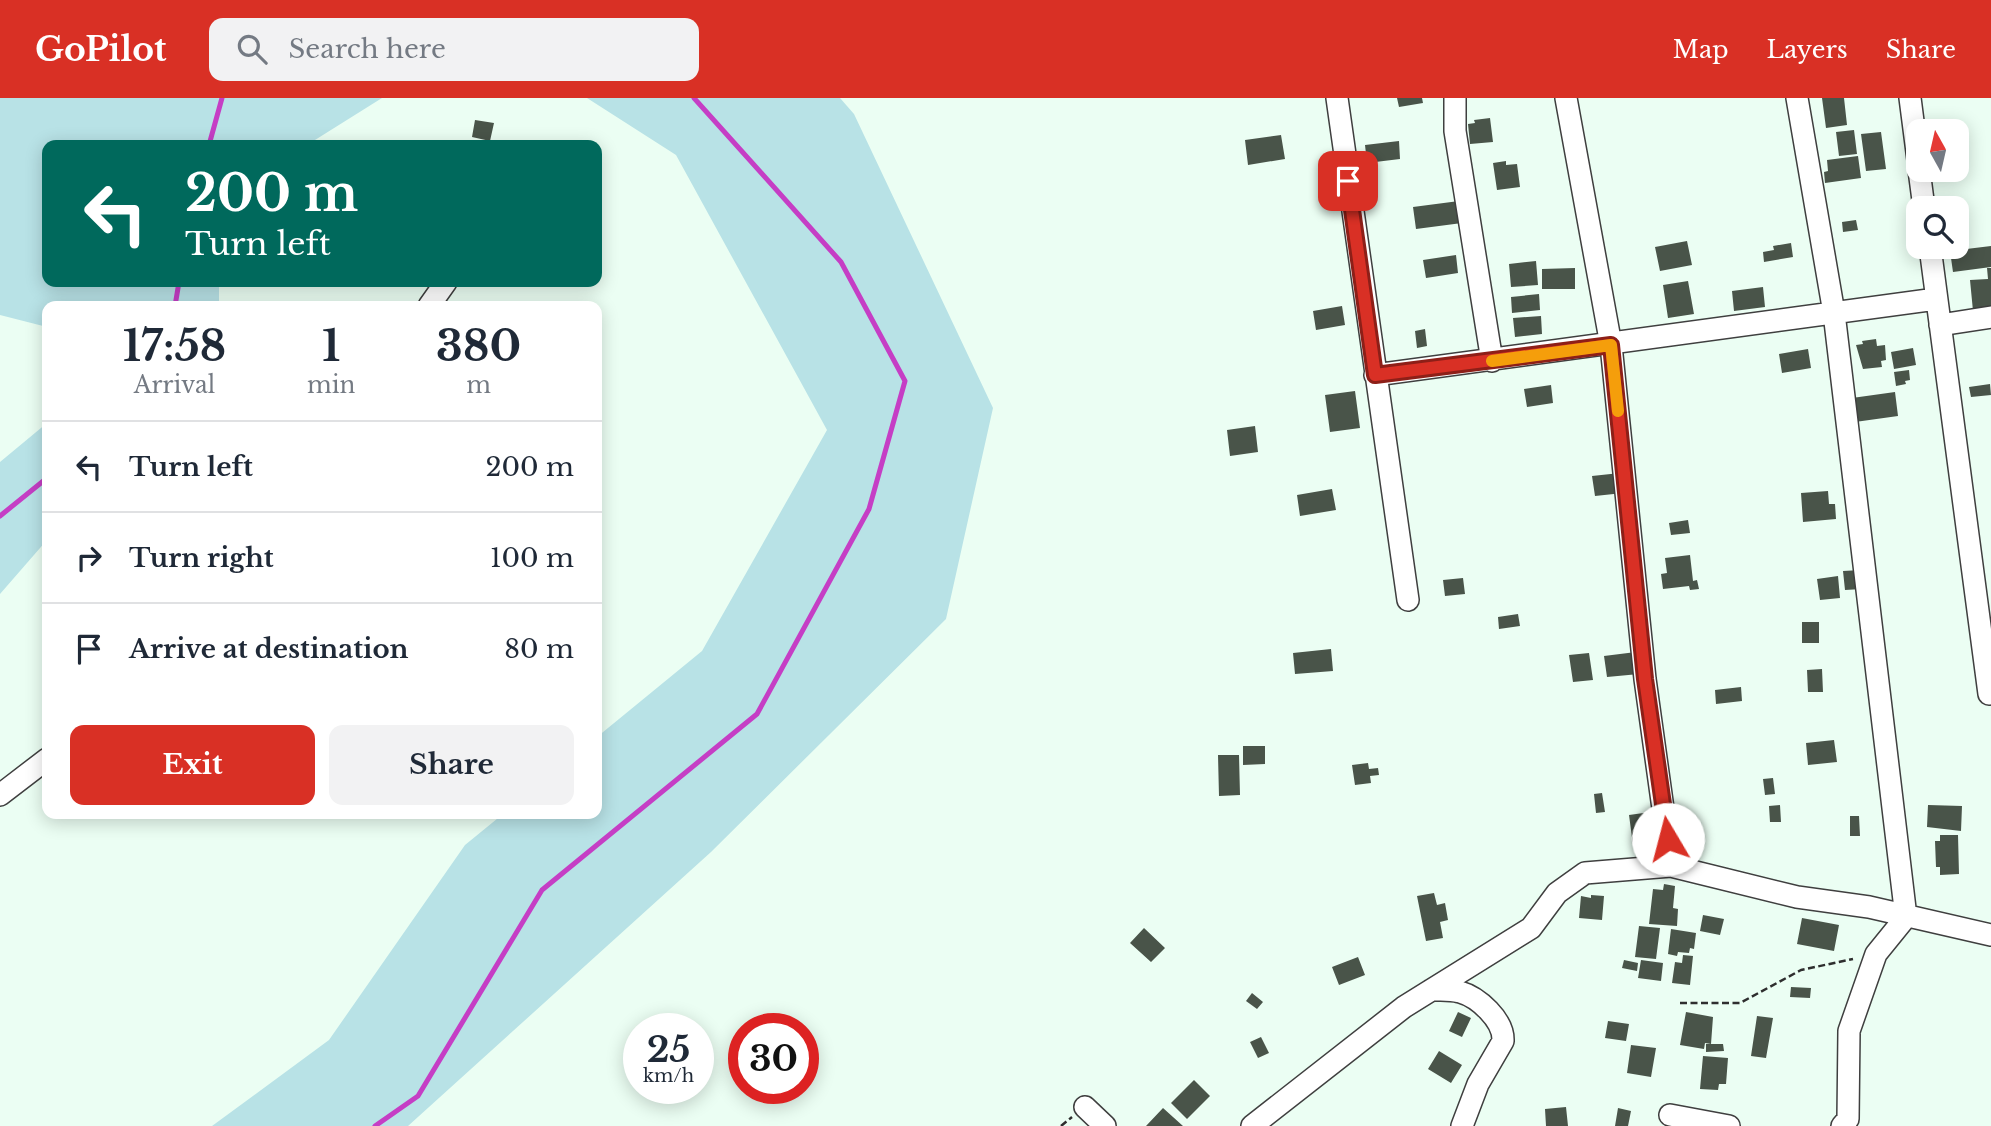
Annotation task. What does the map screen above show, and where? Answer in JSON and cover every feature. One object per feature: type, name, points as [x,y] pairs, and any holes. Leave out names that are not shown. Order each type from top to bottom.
[{"type":"street","points":[[1337,98],[1408,600]]},
{"type":"street","points":[[1455,98],[1455,131],[1492,361]]},
{"type":"street","points":[[1566,98],[1611,345],[1645,679],[1671,866]]},
{"type":"street","points":[[1797,98],[1834,313],[1906,917],[1882,945],[1871,964],[1849,1031],[1848,1119],[1842,1126]]},
{"type":"street","points":[[1910,98],[1913,119]]},
{"type":"street","points":[[1931,259],[1990,698]]},
{"type":"street","points":[[1375,375],[1936,299]]},
{"type":"street","points":[[1940,325],[1991,317]]},
{"type":"street","points":[[0,795],[42,763]]},
{"type":"street","points":[[1252,1126],[1376,1028],[1431,990],[1531,928],[1557,893],[1586,873],[1671,866],[1797,897],[1869,907],[1991,935]]},
{"type":"street","points":[[1431,990],[1457,991],[1468,995],[1488,1011],[1504,1033],[1503,1041],[1478,1084],[1462,1126]]},
{"type":"street","points":[[1086,1107],[1105,1126]]},
{"type":"street","points":[[1670,1115],[1729,1126]]},
{"type":"path","points":[[1681,1003],[1740,1003],[1801,970],[1853,959],[1882,945]]},
{"type":"shaded area","points":[[0,98],[382,98],[315,140],[42,140],[42,287],[219,287],[219,301],[42,301],[42,326],[0,315]]},
{"type":"shaded area","points":[[587,98],[840,98],[854,114],[993,408],[946,619],[711,852],[408,1126],[212,1126],[329,1040],[465,845],[497,819],[602,819],[602,733],[702,651],[827,430],[676,155]]},
{"type":"shaded area","points":[[42,427],[42,546],[0,594],[0,462]]},
{"type":"building","points":[[1397,98],[1422,98],[1423,103],[1399,107]]},
{"type":"building","points":[[1822,98],[1844,98],[1847,125],[1826,128]]},
{"type":"building","points":[[1490,118],[1493,142],[1470,144],[1468,124],[1475,123],[1474,120]]},
{"type":"building","points":[[475,120],[494,123],[490,140],[472,137]]},
{"type":"building","points":[[1854,130],[1857,154],[1839,156],[1836,132]]},
{"type":"building","points":[[1881,132],[1886,169],[1866,171],[1861,134]]},
{"type":"building","points":[[1281,135],[1285,159],[1248,165],[1245,140]]},
{"type":"building","points":[[1399,141],[1400,159],[1367,163],[1365,145]]},
{"type":"building","points":[[1858,156],[1861,178],[1825,183],[1827,160]]},
{"type":"building","points":[[1506,161],[1506,165],[1517,164],[1520,187],[1497,190],[1493,163]]},
{"type":"building","points":[[1459,201],[1462,223],[1416,229],[1413,207]]},
{"type":"building","points":[[1856,220],[1858,230],[1843,232],[1842,222]]},
{"type":"building","points":[[1687,241],[1692,265],[1660,271],[1655,247]]},
{"type":"building","points":[[1791,243],[1793,257],[1764,262],[1763,252],[1774,250],[1773,246]]},
{"type":"building","points":[[1991,246],[1991,267],[1953,272],[1951,259],[1969,259],[1969,249]]},
{"type":"building","points":[[1456,255],[1458,273],[1426,278],[1423,260]]},
{"type":"building","points":[[1536,261],[1538,285],[1511,287],[1509,264]]},
{"type":"building","points":[[1575,268],[1575,289],[1542,289],[1542,269]]},
{"type":"building","points":[[1987,268],[1991,268],[1991,310],[1973,311],[1970,280],[1988,279]]},
{"type":"building","points":[[1688,281],[1694,314],[1668,318],[1663,285]]},
{"type":"building","points":[[1763,287],[1765,307],[1734,311],[1732,291]]},
{"type":"building","points":[[1539,294],[1540,310],[1512,313],[1511,297]]},
{"type":"building","points":[[1342,306],[1345,325],[1316,330],[1313,311]]},
{"type":"building","points":[[1541,316],[1542,334],[1515,337],[1513,318]]},
{"type":"building","points":[[1425,329],[1427,346],[1417,348],[1415,331]]},
{"type":"building","points":[[1876,339],[1877,346],[1885,345],[1886,360],[1881,361],[1882,367],[1863,369],[1856,345],[1863,344],[1862,341]]},
{"type":"building","points":[[1913,348],[1916,365],[1894,369],[1891,352]]},
{"type":"building","points":[[1808,349],[1811,368],[1782,373],[1779,354]]},
{"type":"building","points":[[1909,370],[1910,380],[1905,381],[1906,384],[1896,386],[1894,372]]},
{"type":"building","points":[[1990,384],[1991,395],[1971,397],[1969,387]]},
{"type":"building","points":[[1551,385],[1553,403],[1527,407],[1524,389]]},
{"type":"building","points":[[1355,391],[1360,428],[1330,432],[1325,395]]},
{"type":"building","points":[[1895,392],[1898,416],[1855,422],[1852,398]]},
{"type":"building","points":[[1255,426],[1258,452],[1230,456],[1227,430]]},
{"type":"building","points":[[1620,473],[1623,493],[1595,496],[1592,476]]},
{"type":"building","points":[[1332,489],[1336,510],[1300,516],[1297,495]]},
{"type":"building","points":[[1828,491],[1829,504],[1835,504],[1836,519],[1803,522],[1801,493]]},
{"type":"building","points":[[1688,520],[1690,533],[1671,535],[1669,523]]},
{"type":"building","points":[[1690,555],[1693,581],[1697,580],[1699,589],[1690,590],[1689,586],[1663,589],[1661,574],[1667,573],[1665,558]]},
{"type":"building","points":[[1861,570],[1862,589],[1845,590],[1843,571]]},
{"type":"building","points":[[1838,576],[1840,598],[1820,600],[1817,579]]},
{"type":"building","points":[[1463,578],[1465,594],[1445,596],[1443,580]]},
{"type":"building","points":[[1518,614],[1520,626],[1499,629],[1498,617]]},
{"type":"building","points":[[1802,622],[1819,622],[1819,643],[1802,643]]},
{"type":"building","points":[[1331,649],[1333,671],[1295,674],[1293,653]]},
{"type":"building","points":[[1636,652],[1639,674],[1607,677],[1604,656]]},
{"type":"building","points":[[1589,653],[1593,680],[1573,682],[1569,655]]},
{"type":"building","points":[[1822,669],[1823,692],[1808,692],[1807,670]]},
{"type":"building","points":[[1741,687],[1742,701],[1716,704],[1715,690]]},
{"type":"building","points":[[1834,740],[1837,762],[1808,765],[1806,743]]},
{"type":"building","points":[[1243,746],[1265,746],[1265,764],[1243,765]]},
{"type":"building","points":[[1218,755],[1239,755],[1240,795],[1219,796]]},
{"type":"building","points":[[1368,763],[1369,769],[1378,768],[1379,775],[1370,776],[1371,783],[1355,785],[1352,765]]},
{"type":"building","points":[[1773,778],[1775,794],[1765,795],[1763,779]]},
{"type":"building","points":[[1602,793],[1605,812],[1596,813],[1594,794]]},
{"type":"building","points":[[1780,805],[1781,822],[1770,822],[1769,806]]},
{"type":"building","points":[[1928,805],[1962,806],[1961,831],[1927,827]]},
{"type":"building","points":[[1658,811],[1662,841],[1633,845],[1629,815]]},
{"type":"building","points":[[1850,816],[1859,816],[1860,836],[1850,836]]},
{"type":"building","points":[[1940,835],[1958,835],[1959,874],[1940,875],[1940,867],[1936,867],[1935,841],[1940,841]]},
{"type":"building","points":[[1664,884],[1675,886],[1673,908],[1678,909],[1677,926],[1649,924],[1653,889],[1663,890]]},
{"type":"building","points":[[1434,893],[1437,905],[1445,903],[1448,920],[1440,922],[1443,938],[1426,941],[1417,896]]},
{"type":"building","points":[[1591,895],[1604,896],[1602,920],[1579,918],[1581,896],[1591,898]]},
{"type":"building","points":[[1703,915],[1724,919],[1720,935],[1700,931]]},
{"type":"building","points":[[1802,918],[1839,925],[1834,951],[1797,944]]},
{"type":"building","points":[[1639,926],[1660,928],[1656,959],[1635,957]]},
{"type":"building","points":[[1144,928],[1165,948],[1151,962],[1130,943]]},
{"type":"building","points":[[1671,929],[1696,933],[1694,949],[1690,948],[1689,953],[1678,952],[1677,956],[1668,954]]},
{"type":"building","points":[[1683,955],[1693,956],[1690,985],[1672,983],[1675,962],[1682,963]]},
{"type":"building","points":[[1358,957],[1365,975],[1339,985],[1332,967]]},
{"type":"building","points":[[1624,960],[1638,963],[1637,971],[1622,968]]},
{"type":"building","points":[[1641,960],[1663,963],[1661,981],[1638,978]]},
{"type":"building","points":[[1791,987],[1811,988],[1810,998],[1790,997]]},
{"type":"building","points":[[1252,993],[1263,1002],[1257,1009],[1246,1001]]},
{"type":"building","points":[[1458,1012],[1471,1018],[1462,1037],[1449,1031]]},
{"type":"building","points":[[1686,1012],[1713,1017],[1711,1044],[1705,1043],[1704,1049],[1680,1045]]},
{"type":"building","points":[[1757,1016],[1773,1018],[1766,1058],[1751,1056]]},
{"type":"building","points":[[1608,1021],[1629,1024],[1626,1041],[1605,1038]]},
{"type":"building","points":[[1261,1037],[1269,1053],[1258,1058],[1250,1042]]},
{"type":"building","points":[[1706,1044],[1723,1044],[1724,1051],[1706,1052]]},
{"type":"building","points":[[1631,1045],[1656,1048],[1651,1077],[1627,1073]]},
{"type":"building","points":[[1439,1051],[1462,1065],[1451,1083],[1428,1069]]},
{"type":"building","points":[[1703,1056],[1728,1058],[1726,1084],[1719,1084],[1718,1090],[1700,1089]]},
{"type":"building","points":[[1194,1080],[1210,1096],[1187,1119],[1171,1103]]},
{"type":"building","points":[[1566,1107],[1568,1126],[1546,1126],[1545,1109]]},
{"type":"building","points":[[1163,1108],[1183,1126],[1146,1126]]},
{"type":"building","points":[[1618,1108],[1631,1111],[1628,1126],[1615,1126]]},
{"type":"waterway","points":[[210,140],[222,98]]},
{"type":"waterway","points":[[375,1126],[418,1096],[542,890],[757,714],[869,509],[905,381],[841,262],[694,98]]},
{"type":"waterway","points":[[176,301],[178,287]]},
{"type":"waterway","points":[[0,516],[42,482]]},
{"type":"slow traffic","points":[[1492,361],[1611,345],[1618,411]]},
{"type":"route","points":[[1348,181],[1375,375],[1611,345],[1645,679],[1668,839]]}]
